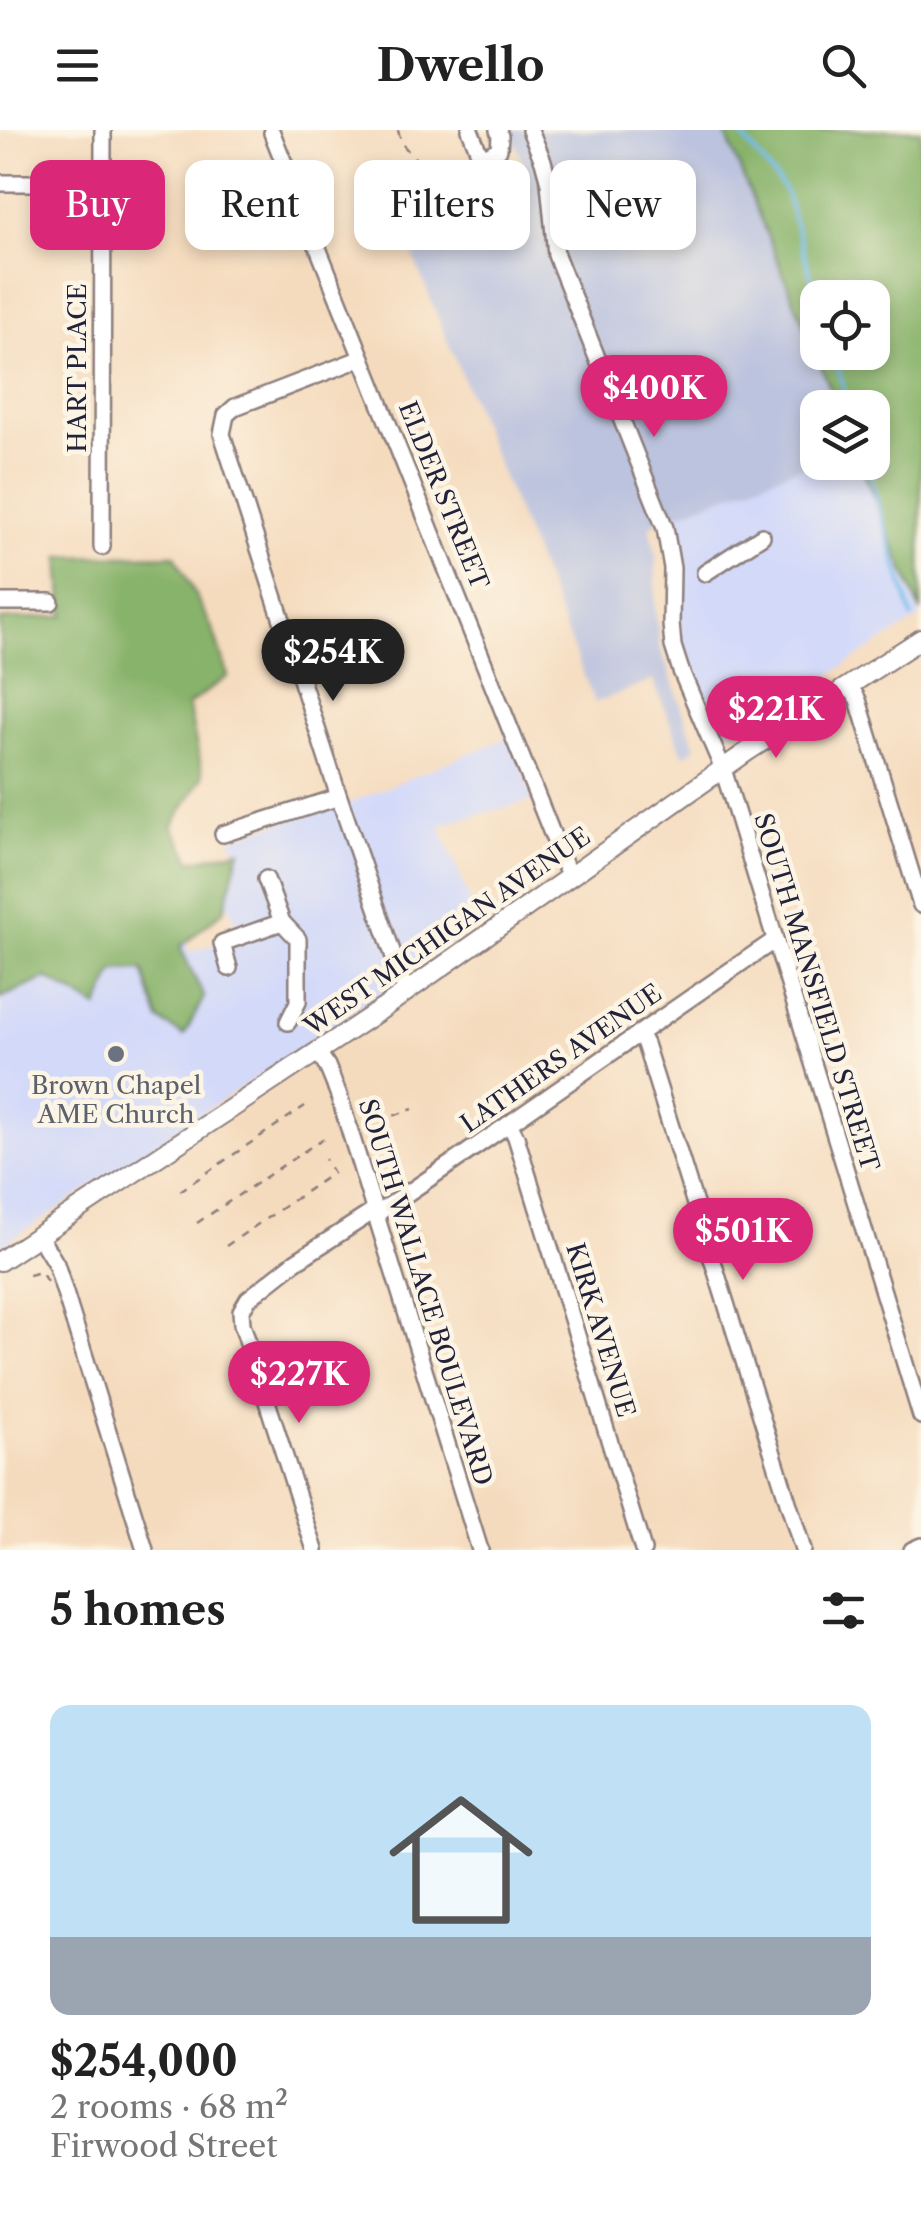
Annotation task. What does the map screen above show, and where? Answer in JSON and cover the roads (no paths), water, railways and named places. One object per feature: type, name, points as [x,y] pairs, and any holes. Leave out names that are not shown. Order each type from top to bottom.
[{"type":"main road","name":"WEST MICHIGAN AVENUE","points":[[0,1262],[318,1052],[724,769],[921,639]]},
{"type":"street","name":"HART PLACE","points":[[102,160],[103,130]]},
{"type":"street","points":[[470,130],[480,155],[499,149],[498,130]]},
{"type":"street","name":"SOUTH MANSFIELD STREET","points":[[530,130],[549,183],[556,255],[664,528],[672,568],[671,624],[680,671],[724,769],[921,1416]]},
{"type":"street","name":"ELDER STREET","points":[[272,133],[569,876]]},
{"type":"street","points":[[0,183],[30,183]]},
{"type":"street","name":"HART PLACE","points":[[102,250],[102,546]]},
{"type":"street","points":[[362,358],[235,407],[226,415],[222,434],[406,992]]},
{"type":"street","points":[[705,572],[762,536]]},
{"type":"street","points":[[0,602],[51,602]]},
{"type":"street","points":[[850,686],[858,700],[921,905]]},
{"type":"street","points":[[223,834],[339,797]]},
{"type":"street","points":[[266,879],[282,922],[298,938],[298,1002],[288,1022]]},
{"type":"street","points":[[228,968],[222,943],[282,922]]},
{"type":"street","name":"LATHERS AVENUE","points":[[315,1550],[242,1324],[241,1312],[248,1299],[295,1262],[510,1126],[776,940]]},
{"type":"street","points":[[639,1033],[802,1550]]},
{"type":"street","name":"SOUTH WALLACE BOULEVARD","points":[[318,1052],[338,1093],[480,1550]]},
{"type":"street","name":"KIRK AVENUE","points":[[510,1126],[643,1550]]},
{"type":"street","points":[[39,1236],[56,1264],[144,1550]]},
{"type":"street","points":[[912,1550],[921,1546]]},
{"type":"waterway","points":[[737,130],[785,190],[812,280]]},
{"type":"waterway","points":[[838,370],[845,390]]},
{"type":"waterway","points":[[871,480],[912,617]]},
{"type":"place","name":"Brown Chapel AME Church","points":[[116,1054]]}]
